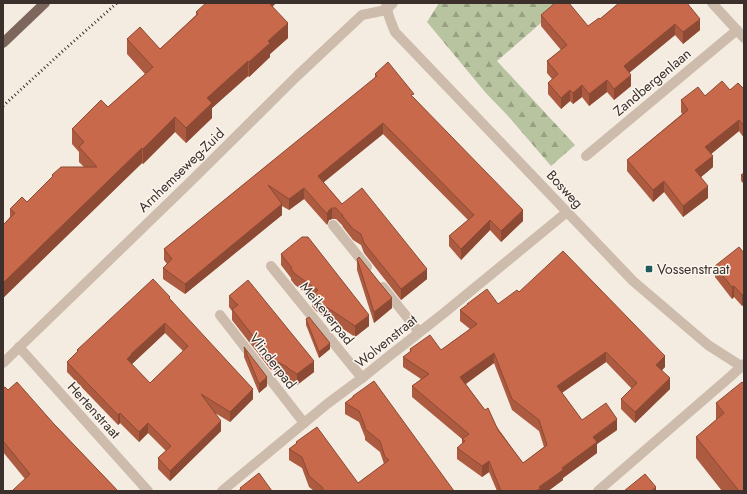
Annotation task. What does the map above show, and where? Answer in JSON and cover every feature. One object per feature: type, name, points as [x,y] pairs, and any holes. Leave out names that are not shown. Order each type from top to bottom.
[{"type":"main road","points":[[3,43],[45,3]]},
{"type":"street","points":[[712,3],[744,38]]},
{"type":"street","name":"Bosweg","points":[[388,5],[395,32],[633,281],[708,345],[743,366]]},
{"type":"street","name":"Arnhemseweg-Zuid","points":[[3,363],[297,76],[362,15],[388,5]]},
{"type":"street","name":"Zandbergenlaan","points":[[586,156],[737,30]]},
{"type":"street","name":"Wolvenstraat","points":[[222,491],[327,404],[444,313],[567,212]]},
{"type":"street","points":[[333,225],[419,332]]},
{"type":"street","name":"Meikeverpad","points":[[271,266],[362,378]]},
{"type":"street","name":"Vlinderpad","points":[[220,315],[304,423]]},
{"type":"street","name":"Hertenstraat","points":[[19,347],[148,491]]},
{"type":"street","points":[[598,491],[743,366]]},
{"type":"green space","points":[[439,3],[564,3],[497,61],[575,145],[551,166],[485,92],[427,22]]},
{"type":"building","points":[[206,3],[269,3],[288,23],[268,41],[270,43],[207,98],[212,103],[186,128],[175,117],[3,283],[3,225],[15,213],[10,209],[22,197],[27,202],[61,167],[97,167],[79,147],[84,142],[72,129],[101,100],[108,107],[153,67],[127,39],[140,27],[160,49],[198,14],[196,12]]},
{"type":"building","points":[[555,3],[569,3],[588,26],[599,18],[600,19],[619,3],[687,3],[700,19],[683,32],[675,24],[624,66],[631,75],[614,89],[607,80],[589,94],[582,85],[573,93],[570,90],[561,98],[548,83],[558,74],[547,61],[567,45],[541,15]]},
{"type":"building","points":[[388,62],[414,94],[411,95],[523,210],[501,231],[490,220],[461,249],[449,236],[474,215],[383,123],[318,176],[342,204],[362,188],[427,269],[401,289],[364,243],[361,234],[353,229],[342,214],[336,208],[332,208],[327,214],[304,188],[289,199],[268,185],[282,204],[185,284],[163,268],[172,259],[164,249],[377,76],[375,74]]},
{"type":"building","points":[[722,81],[730,90],[738,83],[744,89],[744,126],[739,120],[705,147],[713,156],[695,170],[708,186],[683,206],[664,181],[653,190],[627,160],[688,110],[681,100],[698,87],[705,96]]},
{"type":"building","points":[[302,237],[308,237],[369,315],[355,326],[316,300],[312,295],[318,290],[295,274],[281,254]]},
{"type":"building","points":[[739,247],[744,253],[744,293],[742,295],[734,286],[732,287],[715,266]]},
{"type":"building","points":[[563,251],[665,356],[656,365],[670,378],[635,412],[621,399],[637,383],[606,352],[557,386],[582,420],[606,403],[617,419],[593,437],[597,442],[562,468],[563,470],[539,487],[541,488],[536,491],[501,491],[489,461],[482,466],[457,448],[465,441],[462,439],[469,434],[412,386],[429,374],[403,357],[411,351],[410,349],[430,335],[441,350],[477,324],[460,310],[487,289],[498,304],[517,290],[519,292]],"holes":[[[494,353],[512,399],[539,420],[547,445],[523,463],[498,430],[488,408],[485,410],[460,377]]]},
{"type":"building","points":[[359,257],[392,298],[374,312],[357,259]]},
{"type":"building","points":[[153,279],[253,389],[230,412],[201,394],[221,421],[170,471],[158,458],[171,446],[148,423],[139,432],[120,413],[118,415],[67,362],[78,351],[77,350]],"holes":[[[165,323],[188,346],[150,383],[127,359]]]},
{"type":"building","points":[[248,280],[314,361],[297,374],[270,358],[232,309],[238,305],[229,296]]},
{"type":"building","points":[[309,317],[330,343],[319,352],[306,319]]},
{"type":"building","points":[[244,347],[267,377],[259,384]]},
{"type":"building","points":[[374,381],[454,491],[324,491],[322,487],[309,476],[302,457],[289,449],[317,427],[358,483],[389,460],[385,457],[380,441],[365,429],[359,411],[345,403]]},
{"type":"building","points":[[17,382],[54,424],[118,491],[12,491],[30,474],[3,441],[3,388],[5,387],[8,390]]},
{"type":"building","points":[[742,382],[744,384],[744,491],[739,491],[696,437],[724,413],[716,403]]},
{"type":"building","points":[[259,473],[272,491],[238,491],[241,489],[240,488]]},
{"type":"building","points":[[645,474],[656,487],[651,491],[624,491]]},
{"type":"railway","points":[[3,106],[117,3]]},
{"type":"place","name":"Vossenstraat","points":[[649,269]]}]
